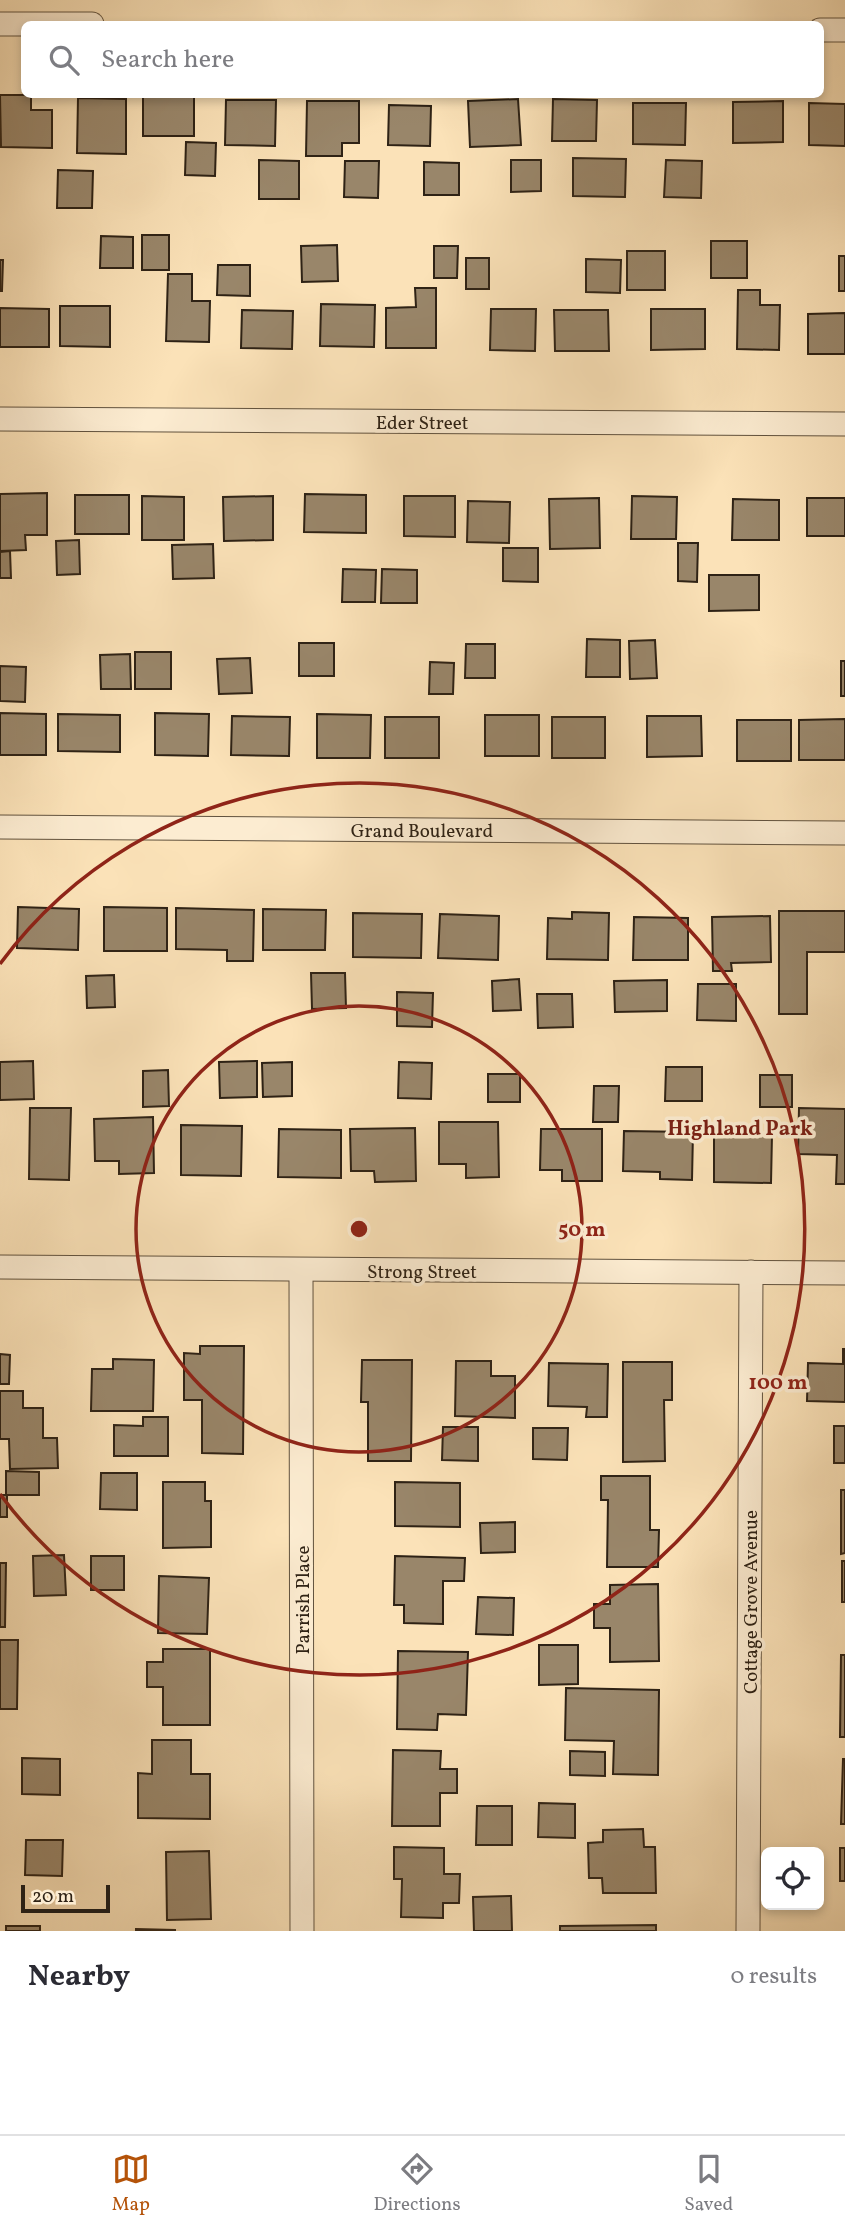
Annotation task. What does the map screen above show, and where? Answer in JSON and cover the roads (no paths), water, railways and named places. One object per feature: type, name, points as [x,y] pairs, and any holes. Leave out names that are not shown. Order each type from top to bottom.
[{"type":"street","points":[[0,24],[21,24]]},
{"type":"street","points":[[824,30],[845,30]]},
{"type":"street","name":"Eder Street","points":[[0,419],[845,424]]},
{"type":"street","name":"Grand Boulevard","points":[[0,827],[845,833]]},
{"type":"street","name":"Strong Street","points":[[0,1266],[845,1273]]},
{"type":"street","name":"Parrish Place","points":[[301,1270],[302,1931]]},
{"type":"street","name":"Cottage Grove Avenue","points":[[748,1931],[751,1272]]},
{"type":"district","name":"Highland Park","points":[[740,1128]]}]
